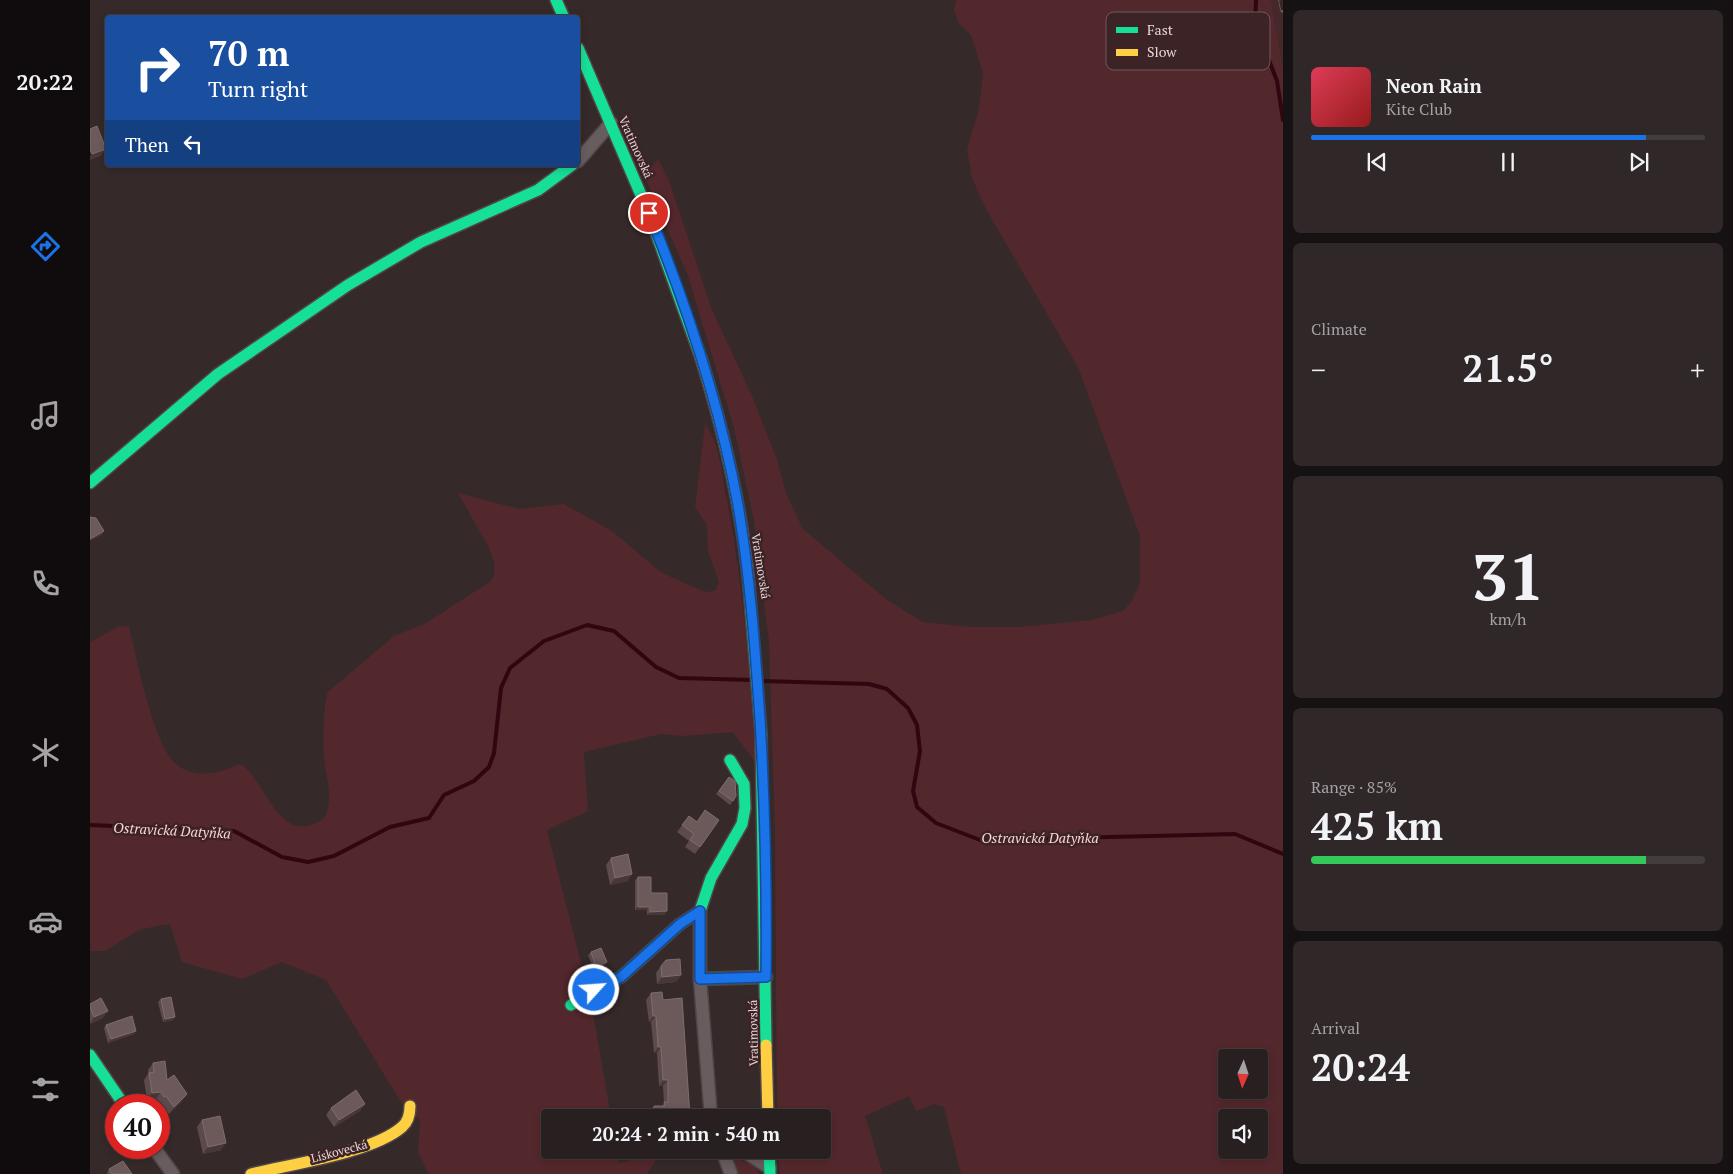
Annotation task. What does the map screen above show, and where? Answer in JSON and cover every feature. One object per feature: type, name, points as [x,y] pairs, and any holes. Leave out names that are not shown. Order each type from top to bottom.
[{"type":"street","points":[[556,0],[563,15]]},
{"type":"street","name":"Vratimovská","points":[[580,53],[667,257],[716,413],[738,503],[754,610],[766,825],[768,1109]]},
{"type":"street","points":[[580,159],[611,123]]},
{"type":"street","points":[[90,483],[218,374],[348,285],[421,242],[538,190],[569,167]]},
{"type":"street","points":[[710,1109],[700,979],[700,911],[711,878],[742,824],[745,808],[744,784],[730,760]]},
{"type":"street","points":[[572,1005],[594,990],[621,977],[680,924],[700,911]]},
{"type":"street","points":[[700,979],[766,977]]},
{"type":"street","points":[[90,1055],[117,1094]]},
{"type":"street","name":"Lískovecká","points":[[251,1174],[375,1141],[403,1126],[410,1114],[410,1106]]},
{"type":"street","points":[[162,1159],[173,1174]]},
{"type":"street","points":[[725,1159],[731,1174]]},
{"type":"street","points":[[754,1159],[770,1171]]},
{"type":"shaded area","points":[[956,0],[1271,0],[1283,70],[1283,1174],[961,1174],[944,1107],[934,1104],[916,1111],[909,1096],[865,1116],[883,1174],[780,1174],[779,1159],[831,1159],[831,1109],[777,1109],[775,832],[769,641],[754,521],[734,428],[688,276],[644,175],[658,159],[669,181],[712,310],[753,398],[777,460],[787,496],[803,529],[887,600],[923,622],[971,627],[1021,627],[1091,620],[1123,611],[1132,601],[1140,583],[1140,536],[1078,367],[986,209],[972,178],[967,149],[979,109],[983,73],[971,35],[959,24],[954,10]]},
{"type":"shaded area","points":[[1271,0],[1283,0],[1283,70],[1273,9]]},
{"type":"shaded area","points":[[705,424],[714,440],[719,458],[737,562],[745,629],[756,763],[733,732],[683,736],[661,734],[584,752],[588,811],[547,830],[591,1002],[610,1109],[541,1109],[541,1159],[618,1159],[619,1163],[635,1159],[658,1159],[647,1174],[429,1174],[418,1153],[420,1119],[408,1113],[326,980],[282,962],[242,979],[182,962],[170,924],[141,929],[105,951],[90,951],[90,642],[120,626],[129,627],[152,718],[166,751],[181,768],[206,774],[215,773],[239,764],[244,766],[277,812],[286,821],[297,826],[309,826],[323,819],[327,813],[329,790],[324,758],[324,715],[328,692],[394,636],[426,623],[490,582],[494,576],[494,561],[489,548],[458,493],[519,509],[564,504],[612,531],[662,573],[705,592],[715,591],[719,582],[708,551],[707,525],[695,507]]},
{"type":"shaded area","points":[[734,1159],[738,1159],[755,1165],[759,1174],[734,1174],[732,1162]]},
{"type":"building","points":[[97,126],[105,149],[92,154],[90,149],[90,129]]},
{"type":"building","points":[[90,517],[96,518],[104,531],[90,539]]},
{"type":"building","points":[[729,777],[735,781],[736,796],[733,801],[719,791]]},
{"type":"building","points":[[705,810],[719,820],[700,847],[690,840],[694,834],[682,825],[689,816],[697,822]]},
{"type":"building","points":[[628,854],[632,874],[615,878],[611,858]]},
{"type":"building","points":[[638,877],[651,877],[651,893],[667,893],[667,911],[650,912],[650,907],[638,907]]},
{"type":"building","points":[[601,948],[607,962],[596,967],[591,952]]},
{"type":"building","points":[[680,959],[681,975],[662,977],[661,966],[666,960]]},
{"type":"building","points":[[662,992],[663,1000],[682,998],[689,1109],[654,1109],[654,1106],[665,1106],[664,1102],[668,1102],[668,1080],[663,1080],[661,1047],[658,1047],[656,1016],[653,1016],[651,993]]},
{"type":"building","points":[[171,997],[175,1017],[165,1019],[161,999]]},
{"type":"building","points":[[101,998],[108,1011],[94,1017],[90,1004]]},
{"type":"building","points":[[132,1016],[136,1031],[111,1039],[106,1025]]},
{"type":"building","points":[[165,1061],[167,1080],[174,1075],[187,1094],[174,1107],[170,1102],[170,1094],[152,1093],[149,1073],[154,1072],[153,1063]]},
{"type":"building","points":[[356,1090],[365,1104],[339,1120],[331,1108]]},
{"type":"building","points":[[220,1116],[226,1143],[208,1147],[202,1120]]},
{"type":"building","points":[[123,1161],[132,1174],[112,1174],[109,1169]]},
{"type":"waterway","points":[[1256,0],[1256,12]]},
{"type":"waterway","points":[[1270,63],[1277,81],[1283,120]]},
{"type":"waterway","name":"Ostravická Datyňka","points":[[90,825],[234,831],[282,857],[308,862],[334,856],[390,827],[429,818],[444,795],[474,781],[489,767],[494,753],[501,688],[510,668],[544,641],[587,625],[614,631],[656,667],[679,678],[753,680]]},
{"type":"waterway","name":"Ostravická Datyňka","points":[[762,681],[869,684],[887,689],[908,708],[917,725],[920,751],[913,791],[917,807],[936,823],[980,840],[1235,834],[1283,854]]},
{"type":"railway","points":[[1281,0],[1283,10]]},
{"type":"traffic: fast","points":[[556,0],[563,15]]},
{"type":"traffic: fast","points":[[580,53],[650,216],[701,358]]},
{"type":"traffic: fast","points":[[90,483],[218,374],[348,285],[421,242],[538,190],[569,167]]},
{"type":"traffic: fast","points":[[749,586],[761,734],[766,1045]]},
{"type":"traffic: fast","points":[[571,1005],[594,990],[621,977],[680,924],[700,911],[711,878],[742,824],[745,808],[744,784],[730,760]]},
{"type":"traffic: fast","points":[[90,1055],[117,1094]]},
{"type":"traffic: fast","points":[[769,1159],[770,1174]]},
{"type":"traffic: slow","points":[[701,358],[731,471],[742,528],[749,586]]},
{"type":"traffic: slow","points":[[766,1045],[768,1109]]},
{"type":"traffic: slow","points":[[251,1174],[352,1151],[371,1144],[389,1136],[402,1127],[408,1118],[410,1106]]},
{"type":"route","points":[[594,990],[621,977],[680,924],[700,911],[700,979],[766,977],[766,825],[754,610],[738,503],[716,413],[691,329],[667,257],[649,213]]}]
